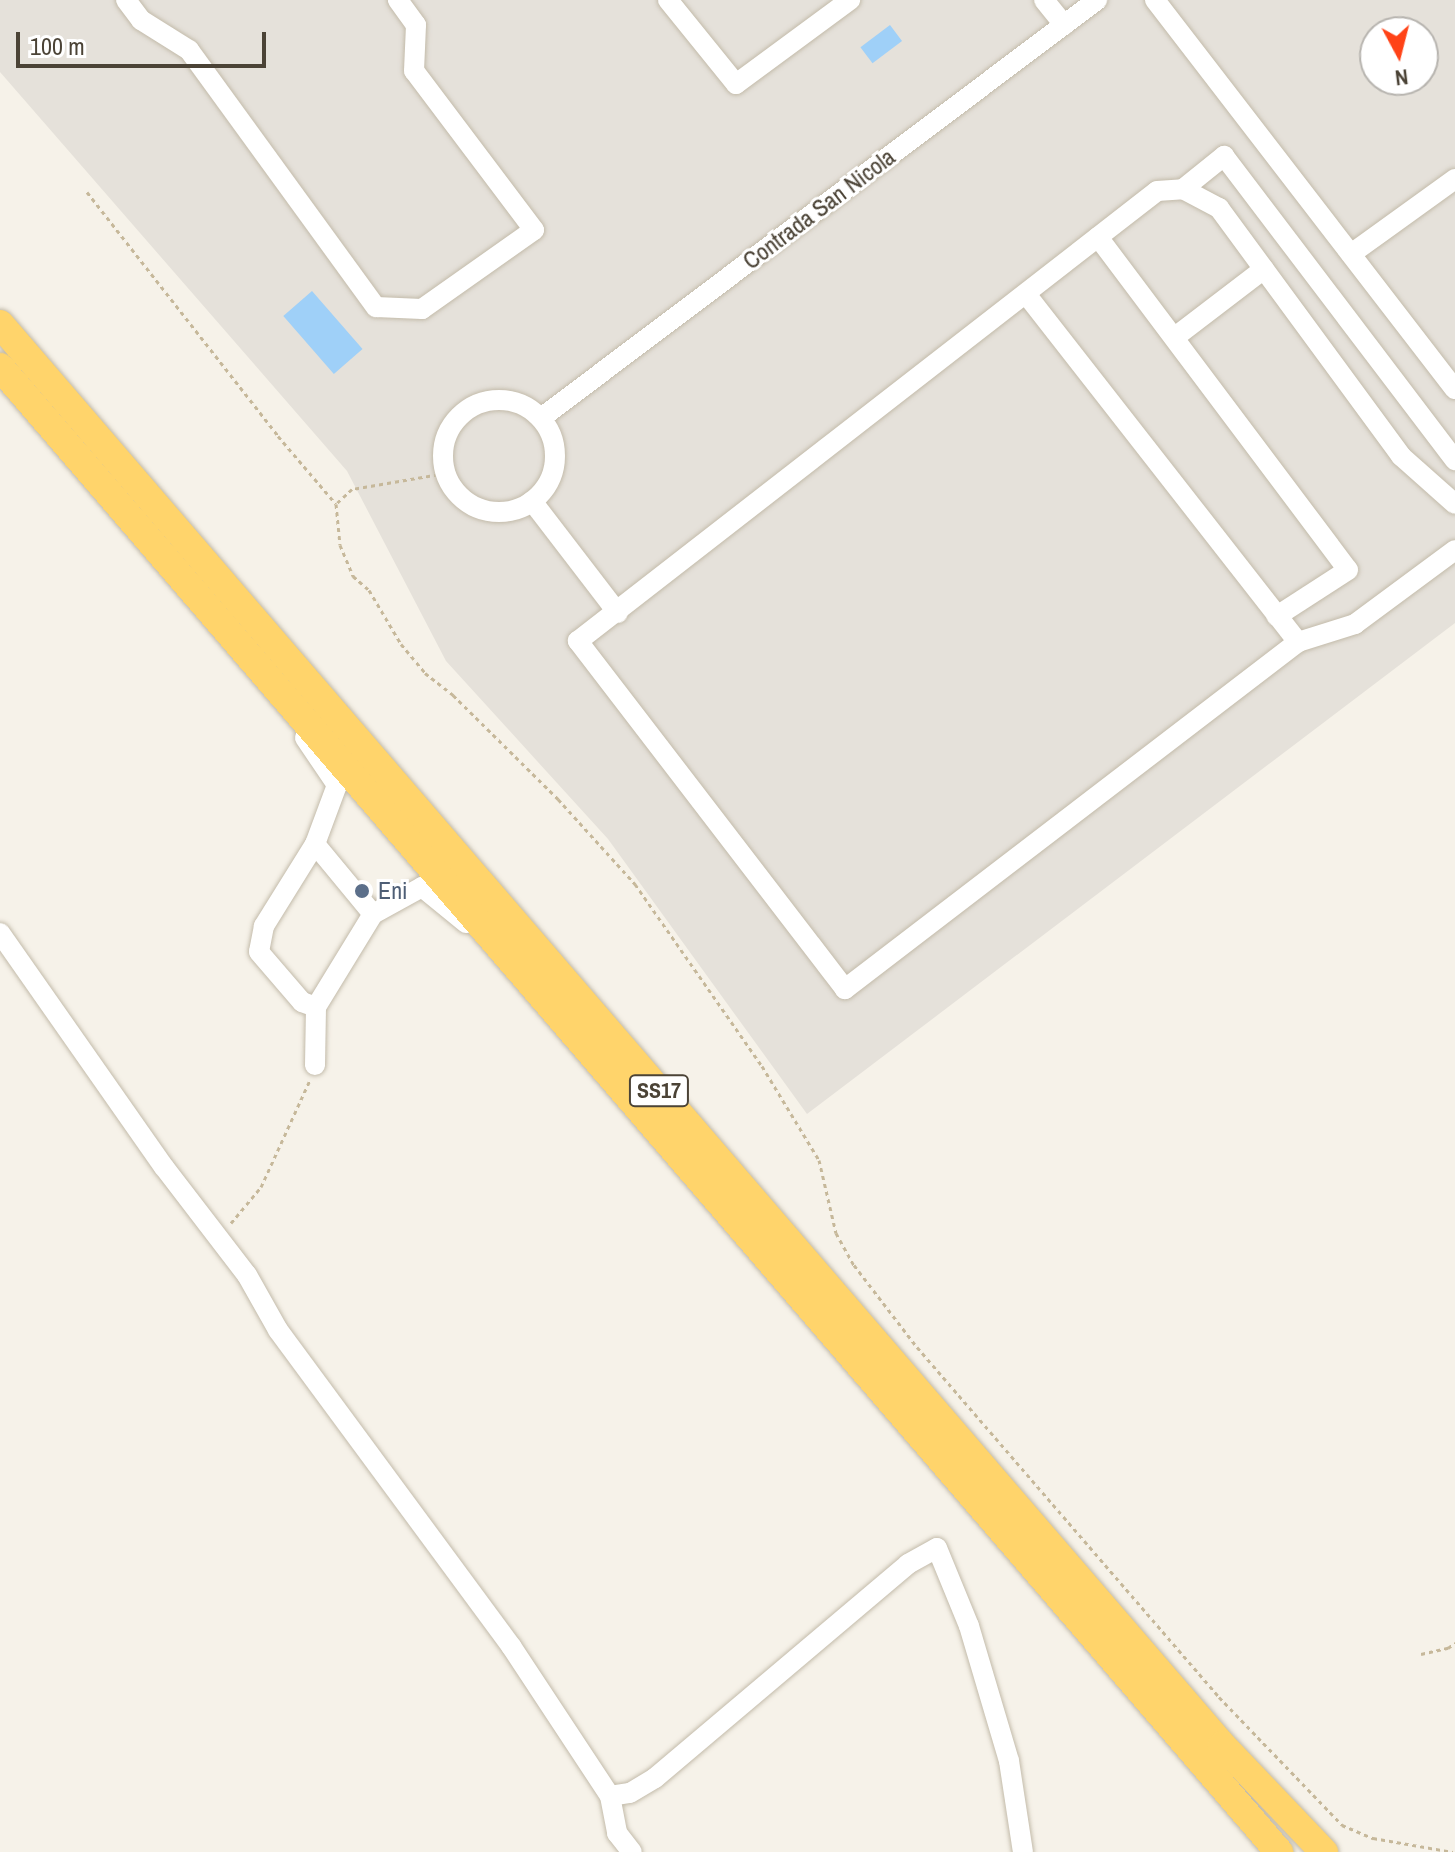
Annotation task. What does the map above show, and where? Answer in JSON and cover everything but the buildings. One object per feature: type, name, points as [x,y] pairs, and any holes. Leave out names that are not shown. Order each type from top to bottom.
[{"type":"highway","name":"SS17","points":[[0,324],[1222,1745],[1324,1852]]},
{"type":"highway","name":"SS17","points":[[0,367],[1279,1852]]},
{"type":"street","points":[[126,0],[141,20],[189,50],[376,307],[422,309],[534,230],[414,71],[416,25],[398,0]]},
{"type":"street","points":[[668,0],[736,84],[850,0]]},
{"type":"street","points":[[1044,0],[1064,25]]},
{"type":"street","name":"Contrada San Nicola","points":[[541,418],[1097,0]]},
{"type":"street","points":[[1155,0],[1455,389]]},
{"type":"street","points":[[1183,189],[1224,156],[1455,460]]},
{"type":"street","points":[[1351,254],[1455,179]]},
{"type":"street","points":[[1455,504],[1401,456],[1219,208],[1183,189],[1157,191],[618,613],[578,641],[845,989],[1298,642],[1355,624],[1455,550]]},
{"type":"street","points":[[1098,237],[1348,570],[1277,616]]},
{"type":"street","points":[[1175,337],[1264,269]]},
{"type":"street","points":[[1026,294],[1298,642]]},
{"type":"street","points":[[495,400],[520,404],[541,418],[553,442],[554,468],[542,492],[532,501],[507,511],[481,509],[459,495],[446,473],[446,439],[464,412],[495,400]]},
{"type":"street","points":[[532,501],[618,613]]},
{"type":"street","points":[[251,659],[337,785],[315,844],[264,926],[259,952],[302,1002],[316,1007]]},
{"type":"street","points":[[315,844],[373,914]]},
{"type":"street","points":[[315,1065],[316,1007],[373,914],[422,887],[510,959]]},
{"type":"street","points":[[0,933],[164,1167],[247,1275],[287,1342],[511,1646],[610,1796],[617,1833],[632,1852]]},
{"type":"street","points":[[610,1796],[630,1793],[655,1778],[908,1564],[937,1548],[969,1626],[1009,1761],[1023,1852]]},
{"type":"path","points":[[87,192],[278,436],[336,504],[340,545],[353,576],[369,590],[401,644],[425,673],[453,695],[558,799],[635,884],[762,1066],[819,1160],[836,1233],[854,1265],[917,1347],[1219,1697],[1342,1825],[1373,1838],[1453,1852]]},
{"type":"path","points":[[336,504],[352,489],[446,473]]},
{"type":"path","points":[[218,1238],[261,1187],[300,1108],[315,1065]]},
{"type":"path","points":[[1421,1654],[1448,1648],[1455,1643]]},
{"type":"shaded area","points":[[0,0],[1455,0],[1455,623],[807,1114],[608,839],[446,661],[347,471],[0,72]]},
{"type":"water","points":[[890,25],[902,41],[872,63],[860,47]]},
{"type":"water","points":[[312,291],[363,349],[334,374],[283,316]]},
{"type":"place","name":"Eni","points":[[362,891]]}]
